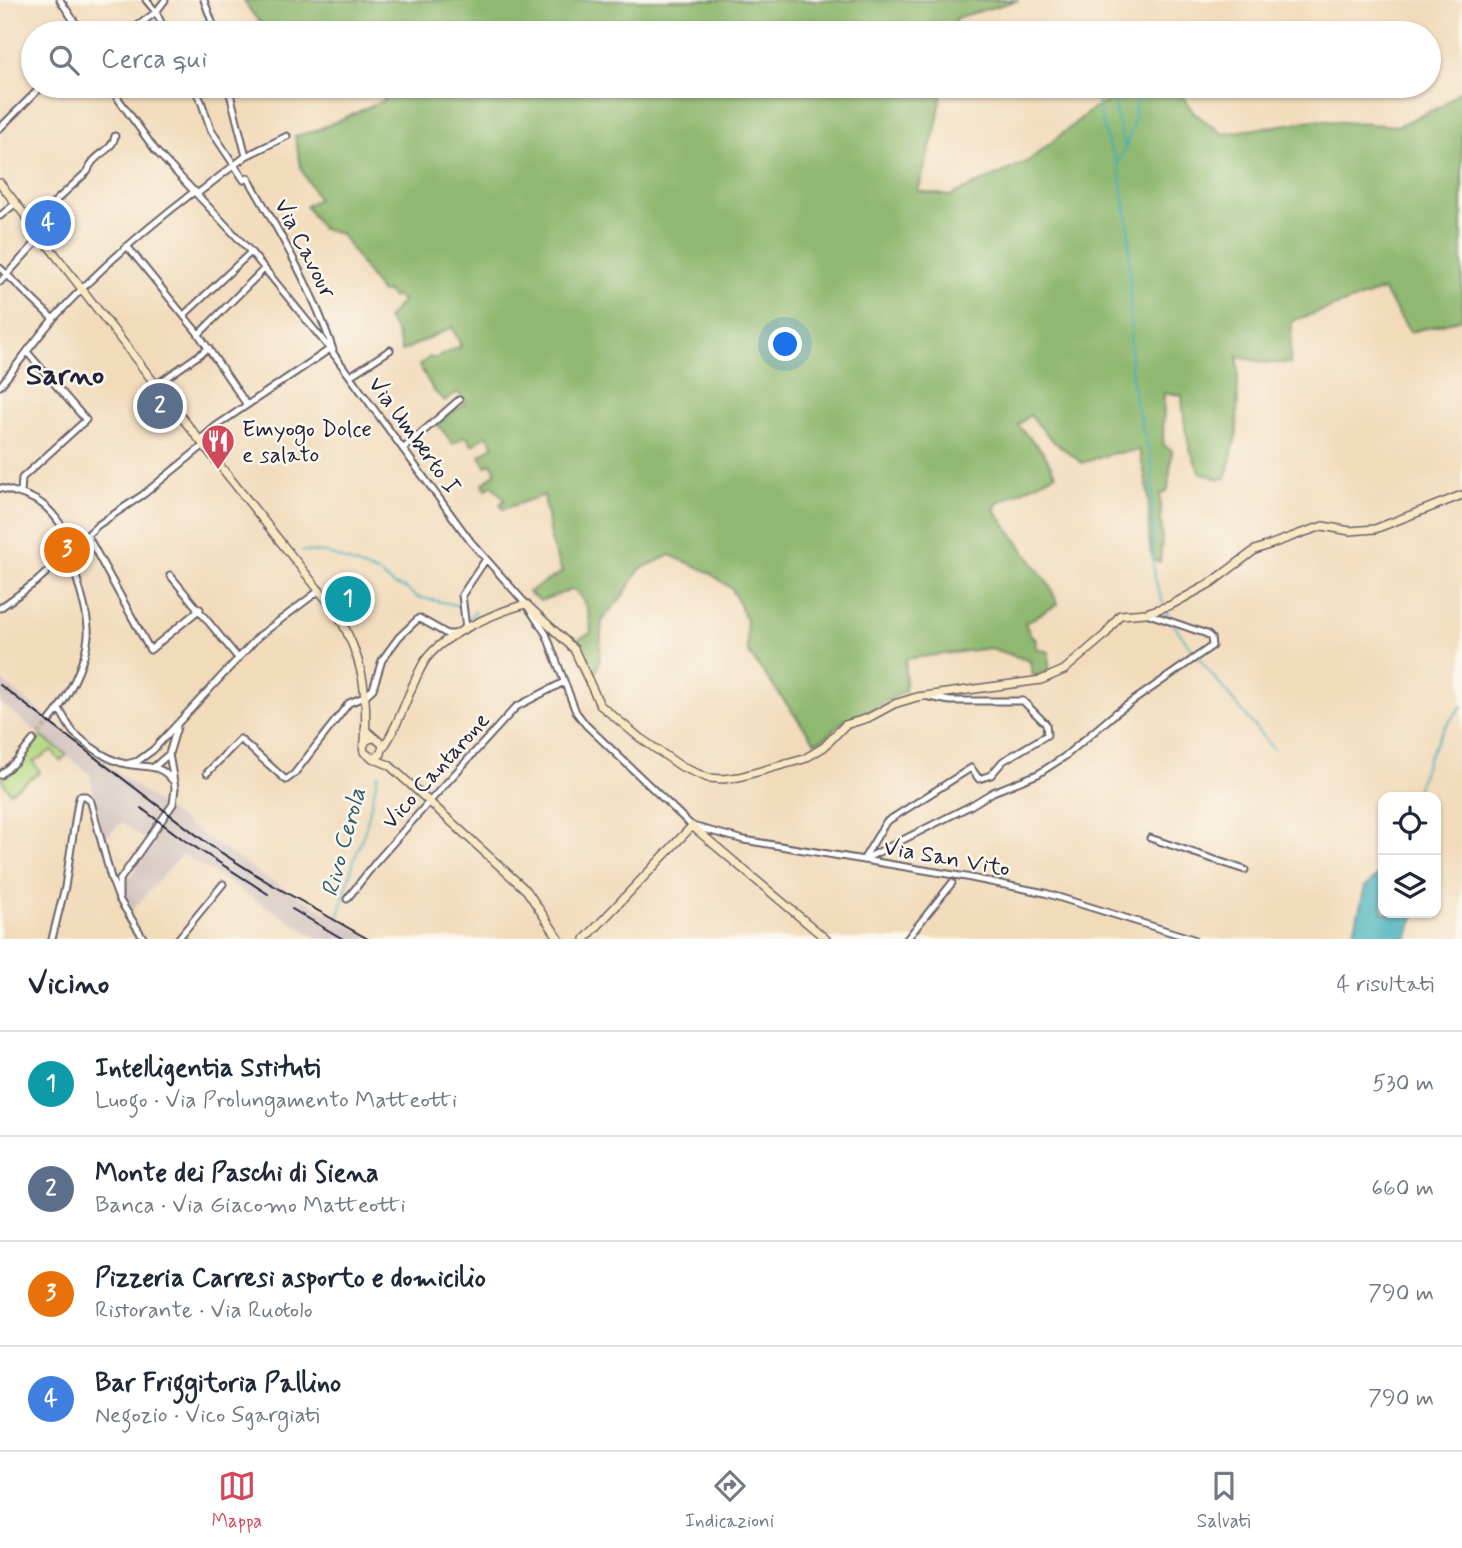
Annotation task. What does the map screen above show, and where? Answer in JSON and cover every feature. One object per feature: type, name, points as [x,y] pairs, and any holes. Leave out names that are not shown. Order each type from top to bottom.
[{"type":"street","points":[[60,0],[74,21]]},
{"type":"street","points":[[146,0],[160,21]]},
{"type":"street","points":[[144,21],[156,12],[165,0]]},
{"type":"street","points":[[204,0],[212,21]]},
{"type":"street","points":[[0,128],[30,98]]},
{"type":"street","name":"Via Umberto I","points":[[118,98],[156,151],[251,252],[330,349],[471,542],[526,604],[547,634],[576,712],[586,725],[692,826]]},
{"type":"street","name":"Via Cavour","points":[[199,98],[211,130],[244,180],[248,178],[274,222],[324,322],[336,357]]},
{"type":"street","points":[[232,98],[246,156]]},
{"type":"street","points":[[28,220],[50,206],[88,171],[89,165],[110,149],[115,136]]},
{"type":"street","points":[[0,386],[53,319],[127,246],[234,164],[287,136]]},
{"type":"street","points":[[0,183],[156,385],[320,590],[351,638],[364,679],[364,752],[389,765],[527,891],[559,939]]},
{"type":"street","points":[[0,216],[16,203]]},
{"type":"street","points":[[0,282],[41,237]]},
{"type":"street","points":[[127,246],[199,334],[247,405]]},
{"type":"street","points":[[184,315],[251,252]]},
{"type":"street","points":[[0,268],[53,319]]},
{"type":"street","points":[[199,334],[264,269]]},
{"type":"street","points":[[156,385],[209,348]]},
{"type":"street","points":[[0,608],[36,582],[98,524],[144,494],[247,405],[330,349]]},
{"type":"street","points":[[350,376],[390,350]]},
{"type":"street","points":[[22,493],[22,478],[86,421],[27,352]]},
{"type":"street","points":[[403,449],[459,400]]},
{"type":"street","points":[[0,488],[37,500],[50,512],[72,542],[69,551],[87,618],[89,636],[72,686],[50,720]]},
{"type":"street","points":[[372,758],[379,756],[391,737],[424,662],[433,651],[456,634],[526,604],[574,649],[600,705],[640,738],[682,767],[708,778],[739,777],[804,759],[824,747],[845,725],[868,718],[894,704],[926,696],[1041,680],[1064,670],[1105,635],[1113,620],[1120,615],[1146,613],[1164,607],[1211,583],[1255,550],[1323,526],[1350,531],[1375,529],[1462,495]]},
{"type":"street","points":[[87,535],[150,650],[200,609]]},
{"type":"street","points":[[466,629],[462,594],[486,559]]},
{"type":"street","points":[[170,575],[238,658]]},
{"type":"street","points":[[126,764],[138,761],[153,750],[259,636],[320,590]]},
{"type":"street","points":[[863,860],[993,792],[1038,774],[1064,757],[1117,712],[1212,646],[1211,638],[1206,634],[1146,613]]},
{"type":"street","points":[[207,773],[240,739],[286,780],[294,774],[349,703],[373,690],[382,660],[399,637],[419,618],[447,634],[456,634]]},
{"type":"street","name":"Vico Cantarone","points":[[347,899],[376,862],[516,707],[564,682]]},
{"type":"street","points":[[863,860],[886,822],[971,768],[979,779],[991,775],[1003,761],[1047,735],[1046,724],[1023,701],[950,702],[926,696]]},
{"type":"street","points":[[59,709],[73,732],[109,758],[126,764],[154,767],[166,772],[172,780]]},
{"type":"street","points":[[119,900],[120,881],[125,870],[159,827],[173,804],[175,788],[169,754],[178,724]]},
{"type":"street","points":[[365,729],[381,742],[389,765]]},
{"type":"street","points":[[365,743],[374,738],[391,737]]},
{"type":"street","points":[[0,775],[33,740]]},
{"type":"street","points":[[153,750],[154,767]]},
{"type":"street","points":[[154,767],[169,754]]},
{"type":"street","points":[[52,939],[65,887],[78,802],[83,796],[90,802],[110,878],[119,900],[144,939]]},
{"type":"street","points":[[585,939],[692,826],[826,939]]},
{"type":"street","name":"Via San Vito","points":[[692,826],[744,840],[1045,893],[1193,939]]},
{"type":"street","points":[[1150,838],[1245,870]]},
{"type":"street","points":[[906,939],[952,883]]},
{"type":"street","points":[[177,939],[223,884]]},
{"type":"shaded area","points":[[0,680],[165,809],[265,877],[374,939],[319,939],[182,854],[130,913],[124,900],[124,886],[151,845],[122,822],[106,837],[102,837],[90,774],[0,703]]},
{"type":"green space","points":[[244,0],[1019,0],[956,18],[955,21],[259,21]]},
{"type":"green space","points":[[1462,89],[1462,319],[1410,332],[1383,290],[1292,321],[1290,363],[1266,363],[1238,357],[1237,433],[1226,478],[1219,479],[1201,473],[1189,445],[1182,395],[1164,393],[1163,445],[1172,450],[1168,490],[1160,495],[1160,562],[1153,560],[1151,553],[1148,495],[1139,450],[1110,454],[1082,463],[1053,441],[1030,415],[1018,425],[1043,452],[1056,474],[999,502],[994,509],[1049,585],[1058,604],[1025,623],[1036,640],[1036,648],[1049,652],[1049,670],[1033,676],[1030,661],[990,648],[906,659],[905,691],[866,713],[844,721],[825,738],[815,742],[748,652],[746,619],[732,589],[707,571],[670,555],[640,569],[622,597],[602,620],[599,664],[593,679],[572,642],[591,633],[590,620],[582,599],[574,589],[540,601],[528,592],[562,572],[551,543],[544,495],[503,509],[500,504],[505,500],[492,485],[486,490],[483,484],[496,472],[491,463],[486,466],[480,456],[494,445],[487,435],[472,445],[466,436],[453,444],[437,423],[466,403],[458,392],[445,401],[434,391],[419,365],[430,357],[434,359],[461,346],[452,327],[402,351],[396,331],[387,319],[403,301],[395,296],[392,298],[387,291],[381,293],[341,234],[322,229],[306,206],[318,199],[301,169],[295,136],[315,131],[385,100],[384,98],[941,98],[918,191],[950,196],[1027,162],[1090,111],[1113,98],[1184,98],[1193,112],[1223,134],[1314,120],[1397,126],[1442,106]]},
{"type":"green space","points":[[41,736],[67,755],[60,761],[52,750],[33,762],[40,772],[10,792],[1,779],[21,763]]},
{"type":"water","points":[[1378,875],[1378,918],[1413,918],[1407,939],[1352,939],[1365,887]]},
{"type":"waterway","points":[[1096,98],[1108,144],[1118,163],[1129,230],[1131,370],[1135,400],[1152,462],[1153,561],[1155,579],[1163,603]]},
{"type":"waterway","points":[[1114,98],[1125,148],[1119,162]]},
{"type":"waterway","points":[[1126,146],[1133,125],[1136,98]]},
{"type":"waterway","points":[[302,551],[326,553],[378,573],[417,597],[461,606]]},
{"type":"waterway","points":[[1165,609],[1170,619]]},
{"type":"waterway","name":"Rivo Cerola","points":[[469,618],[475,612]]},
{"type":"waterway","points":[[1173,624],[1273,749]]},
{"type":"waterway","points":[[1416,792],[1429,756],[1444,728],[1462,706]]},
{"type":"waterway","name":"Rivo Cerola","points":[[338,919],[366,827],[378,774]]},
{"type":"tunnel","points":[[33,740],[50,720]]},
{"type":"railway","points":[[0,685],[211,846],[269,883],[368,939]]},
{"type":"railway","points":[[141,808],[184,840],[268,894]]},
{"type":"railway","points":[[292,909],[343,939]]},
{"type":"place","name":"Bar Friggitoria Pallino","points":[[48,223]]},
{"type":"place","name":"Monte dei Paschi di Siena","points":[[160,406]]},
{"type":"place","name":"Emyogo Dolce e salato","points":[[218,471]]},
{"type":"place","name":"Pizzeria Carresi asporto e domicilio","points":[[67,550]]},
{"type":"place","name":"Intelligentia Sstituti","points":[[348,599]]},
{"type":"district","name":"Sarno","points":[[65,374]]}]
